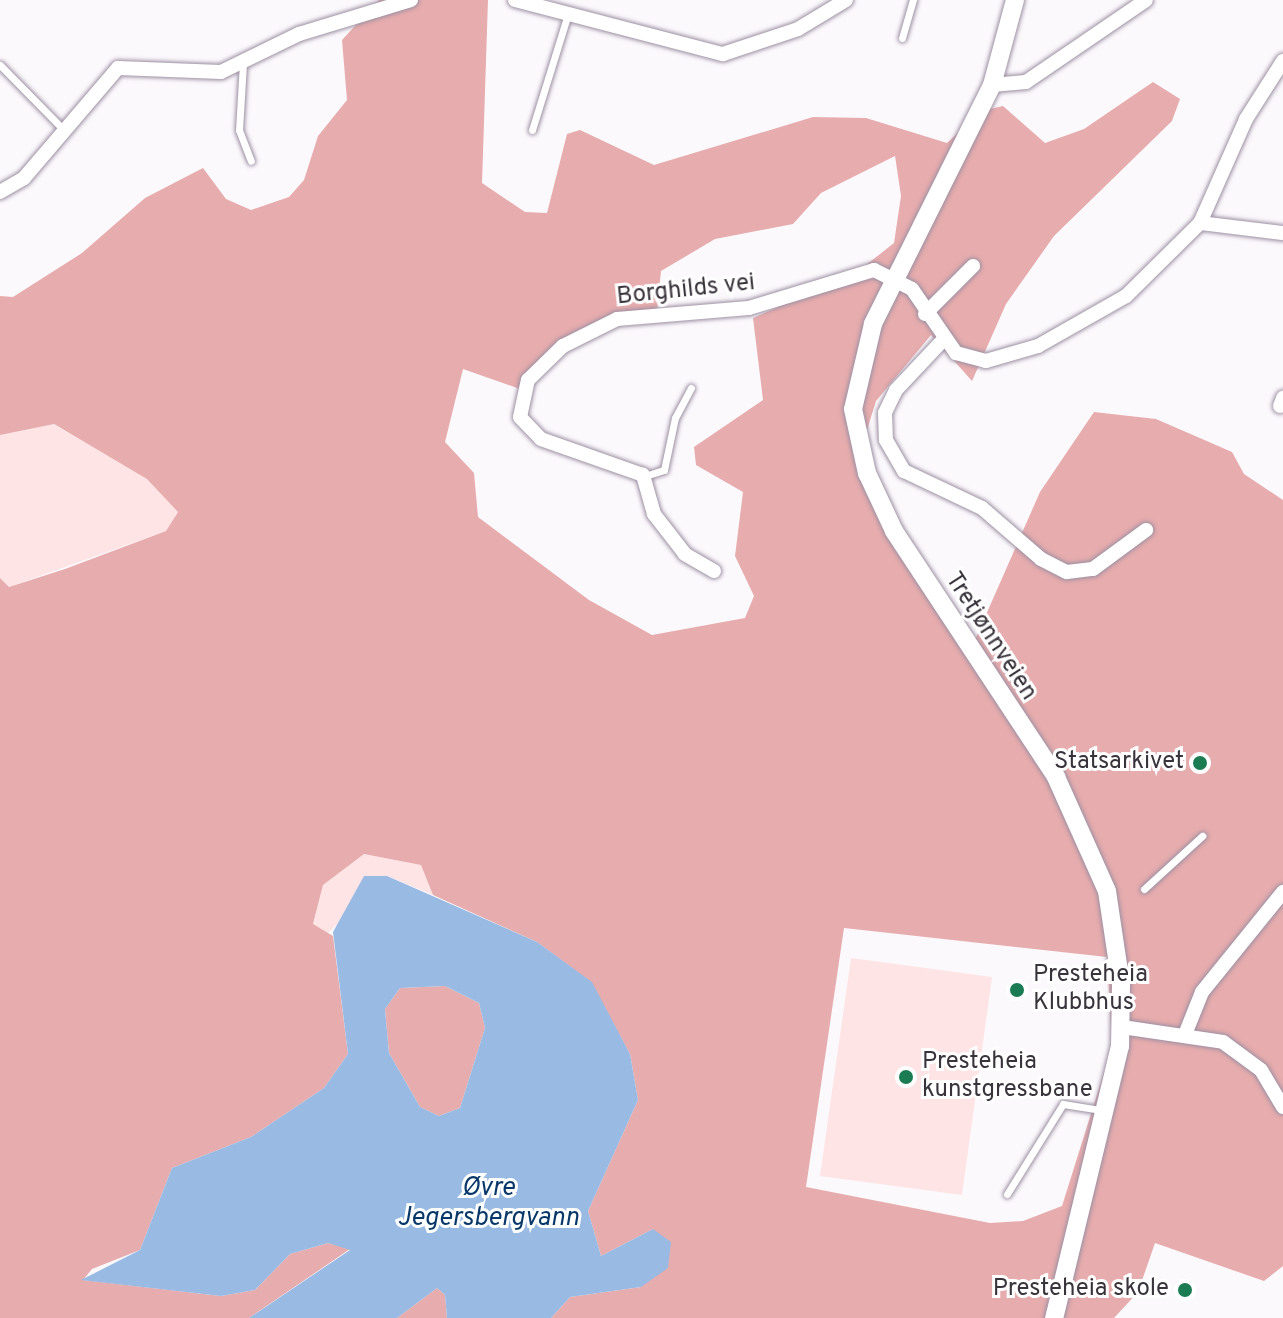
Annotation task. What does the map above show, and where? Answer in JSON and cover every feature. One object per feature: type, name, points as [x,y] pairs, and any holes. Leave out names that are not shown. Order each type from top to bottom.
[{"type":"street","points":[[0,192],[24,178],[62,128],[118,68],[211,73],[299,34],[411,0]]},
{"type":"street","points":[[515,0],[567,17],[723,54],[798,29],[846,0]]},
{"type":"street","name":"Tretjønnveien","points":[[1015,0],[992,85],[895,275],[858,369],[853,409],[859,451],[905,549],[1086,833],[1117,940],[1122,1027],[1054,1318]]},
{"type":"street","points":[[992,85],[1026,82],[1146,0]]},
{"type":"street","points":[[895,275],[956,353],[986,361],[1060,337],[1126,296],[1200,223],[1246,119],[1283,61]]},
{"type":"street","points":[[1200,223],[1283,233]]},
{"type":"street","points":[[925,314],[973,266]]},
{"type":"street","name":"Borghilds vei","points":[[643,475],[541,439],[520,417],[528,380],[563,346],[617,319],[749,308],[874,270],[895,275]]},
{"type":"street","points":[[943,340],[896,390],[885,413],[886,440],[904,471],[982,508],[1041,559],[1067,572],[1093,569],[1146,530]]},
{"type":"street","points":[[643,475],[654,514],[685,554],[714,571]]},
{"type":"street","points":[[1186,1032],[1202,992],[1283,892]]},
{"type":"street","points":[[1122,1027],[1186,1032],[1240,1051],[1283,1107]]},
{"type":"lane","points":[[902,38],[913,0]]},
{"type":"lane","points":[[532,130],[567,17]]},
{"type":"lane","points":[[243,61],[239,130],[251,161]]},
{"type":"lane","points":[[0,65],[62,128]]},
{"type":"lane","points":[[643,475],[664,470],[675,418],[691,388]]},
{"type":"lane","points":[[1144,889],[1202,836]]},
{"type":"lane","points":[[1007,1194],[1063,1104],[1104,1111]]},
{"type":"shaded area","points":[[379,0],[488,0],[482,183],[525,212],[547,213],[567,134],[580,130],[654,165],[813,117],[866,118],[947,143],[981,111],[1003,106],[1045,143],[1084,129],[1153,82],[1180,99],[1172,121],[1054,236],[1006,304],[972,381],[931,335],[876,401],[858,459],[970,651],[1040,492],[1094,412],[1156,419],[1232,452],[1244,474],[1283,500],[1283,1266],[1264,1281],[1155,1243],[1138,1292],[1114,1318],[551,1318],[570,1297],[641,1287],[653,1229],[601,1256],[588,1211],[638,1100],[630,1054],[591,982],[537,942],[433,895],[421,865],[364,854],[323,885],[313,924],[333,936],[348,1054],[324,1088],[251,1137],[172,1168],[140,1250],[92,1269],[83,1280],[221,1296],[255,1290],[290,1254],[328,1243],[350,1249],[249,1318],[0,1318],[0,578],[9,587],[65,569],[166,531],[178,512],[147,479],[54,424],[0,435],[0,296],[13,297],[82,253],[145,198],[203,168],[226,199],[251,210],[289,197],[304,180],[318,136],[347,100],[342,40]],"holes":[[[895,156],[901,196],[894,243],[856,273],[753,318],[763,400],[694,447],[696,465],[743,492],[735,556],[754,596],[745,618],[652,635],[589,600],[478,517],[474,473],[445,442],[463,369],[523,390],[579,339],[657,310],[661,271],[715,239],[793,224],[821,193]],[[844,928],[1107,957],[1112,1047],[1062,1206],[1023,1221],[990,1223],[806,1187]]]},
{"type":"shaded area","points":[[53,424],[148,479],[178,512],[166,531],[9,587],[0,578],[0,435]]},
{"type":"shaded area","points":[[364,854],[421,865],[433,895],[387,876],[324,937],[313,925],[323,885]]},
{"type":"shaded area","name":"Presteheia kunstgressbane","points":[[851,958],[992,977],[962,1195],[820,1176]]},
{"type":"shaded area","points":[[445,986],[479,1003],[485,1028],[460,1108],[439,1116],[420,1107],[389,1053],[385,1009],[400,988]]},
{"type":"shaded area","points":[[437,1288],[445,1295],[447,1318],[397,1318]]},
{"type":"water","name":"Øvre Jegersbergvann","points":[[364,876],[387,876],[537,942],[592,982],[630,1054],[638,1100],[588,1211],[601,1256],[653,1229],[671,1242],[668,1268],[641,1287],[570,1297],[551,1318],[447,1318],[445,1295],[437,1288],[397,1318],[249,1318],[350,1250],[328,1243],[290,1254],[255,1290],[221,1296],[81,1280],[140,1250],[172,1168],[251,1137],[324,1088],[348,1054],[333,932]],"holes":[[[445,986],[479,1003],[485,1028],[460,1108],[439,1116],[420,1107],[389,1053],[385,1009],[400,988]]]},
{"type":"place","name":"Statsarkivet","points":[[1200,763]]},
{"type":"place","name":"Presteheia Klubbhus","points":[[1017,990]]},
{"type":"place","name":"Presteheia kunstgressbane","points":[[906,1077]]},
{"type":"place","name":"Presteheia skole","points":[[1185,1290]]}]
